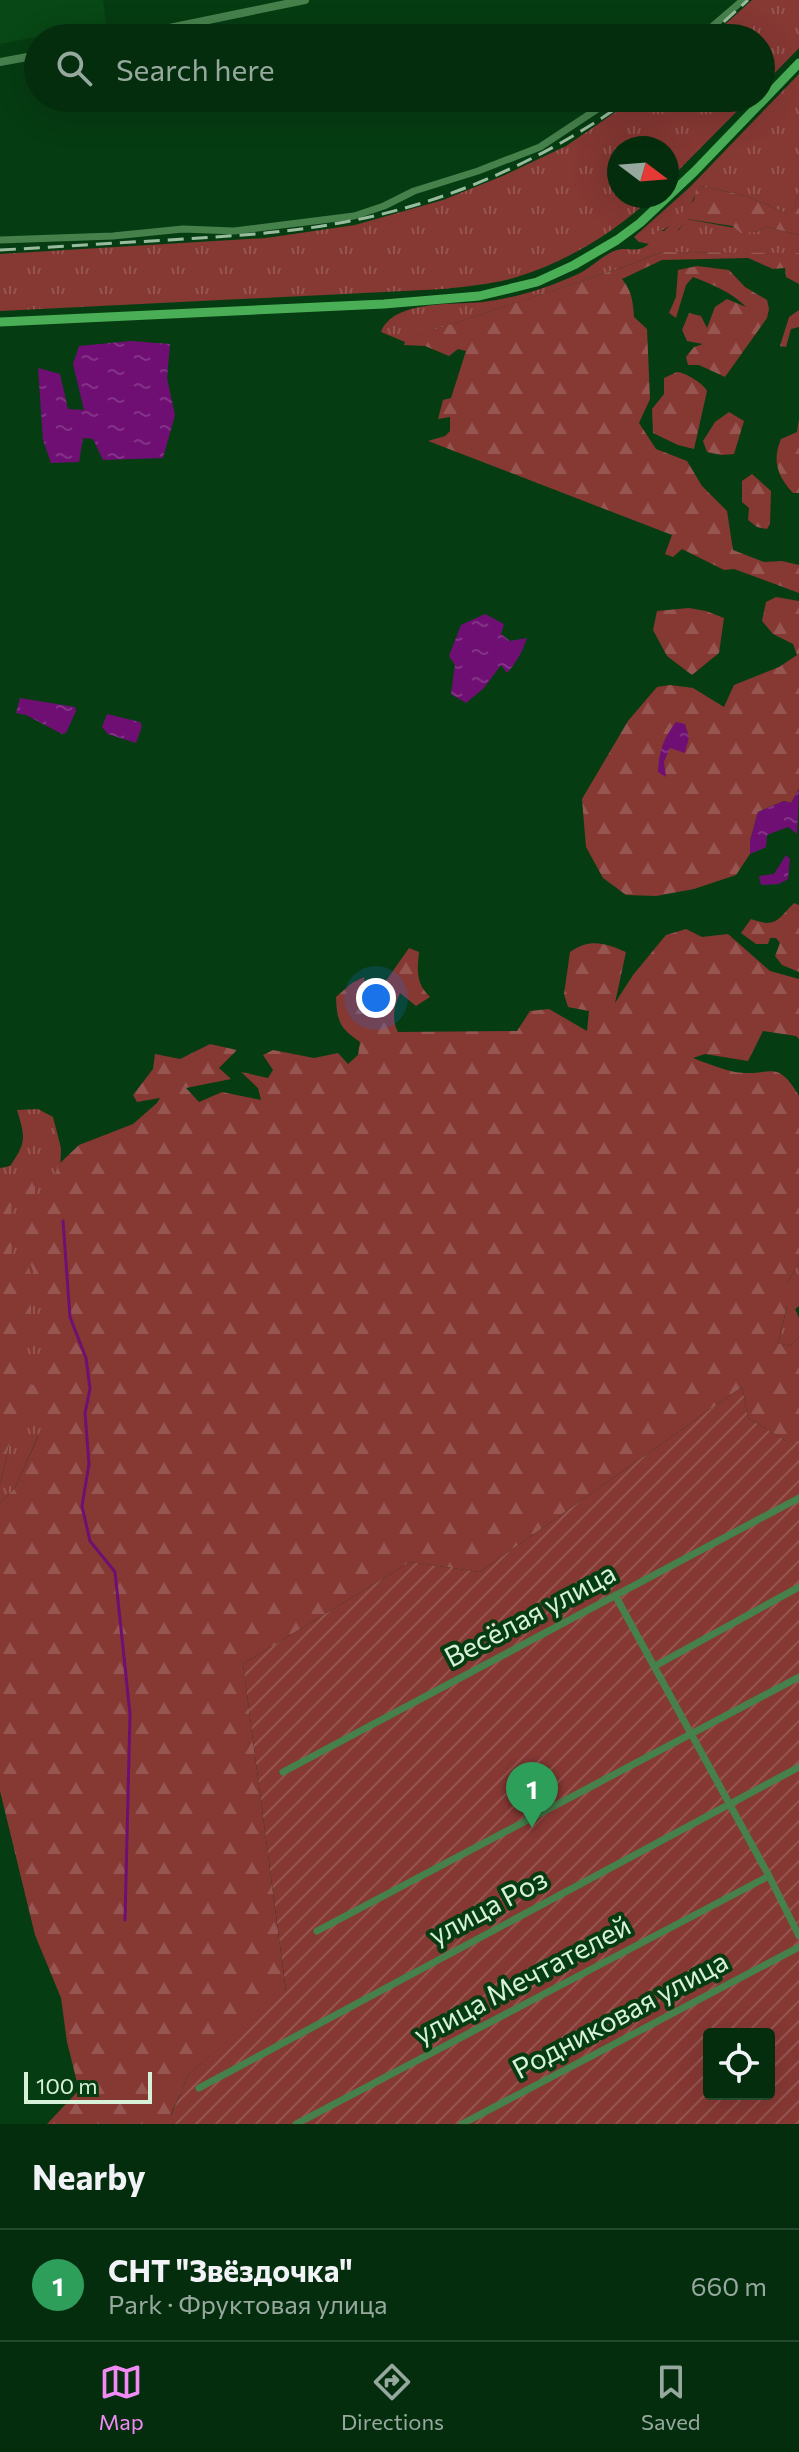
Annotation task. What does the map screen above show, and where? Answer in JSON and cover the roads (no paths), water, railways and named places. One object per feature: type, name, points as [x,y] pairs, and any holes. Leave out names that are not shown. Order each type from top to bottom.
[{"type":"main road","points":[[775,88],[799,63]]},
{"type":"main road","points":[[0,322],[430,301],[479,296],[537,282],[574,265],[640,223],[752,112]]},
{"type":"street","points":[[189,24],[305,0]]},
{"type":"street","points":[[715,24],[743,0]]},
{"type":"street","points":[[0,62],[24,58]]},
{"type":"street","points":[[0,240],[113,236],[183,229],[234,231],[354,216],[414,191],[468,175],[540,147],[593,112]]},
{"type":"street","name":"Весёлая улица","points":[[283,1772],[799,1498]]},
{"type":"street","points":[[655,1666],[799,1587]]},
{"type":"street","points":[[615,1595],[799,1936]]},
{"type":"street","points":[[317,1931],[799,1677]]},
{"type":"street","name":"улица Роз","points":[[199,2088],[799,1767]]},
{"type":"street","name":"улица Мечтателей","points":[[296,2124],[769,1876]]},
{"type":"street","name":"Родниковая улица","points":[[462,2124],[799,1947]]},
{"type":"water","points":[[131,341],[170,344],[167,378],[175,415],[163,458],[103,460],[93,439],[83,438],[79,462],[51,463],[43,440],[38,368],[60,374],[68,409],[84,410],[73,364],[79,346]]},
{"type":"water","points":[[485,614],[504,624],[501,634],[510,641],[527,638],[519,657],[507,673],[501,665],[484,688],[466,703],[451,694],[455,665],[449,656],[461,625]]},
{"type":"water","points":[[20,698],[75,707],[66,733],[62,734],[16,713]]},
{"type":"water","points":[[107,714],[140,722],[142,726],[136,743],[108,734],[102,727]]},
{"type":"water","points":[[676,722],[685,724],[689,737],[685,753],[670,748],[664,762],[666,777],[658,772],[659,758]]},
{"type":"water","points":[[799,789],[797,834],[788,827],[767,835],[766,847],[750,854],[750,841],[758,812],[784,801],[791,803]]},
{"type":"water","points":[[786,855],[790,859],[788,879],[779,884],[761,885],[759,876],[774,874]]},
{"type":"waterway","points":[[63,1221],[70,1317],[86,1358],[90,1389],[85,1413],[89,1464],[82,1506],[90,1541],[115,1572],[130,1714],[125,1920]]},
{"type":"railway","points":[[721,24],[748,0]]},
{"type":"railway","points":[[0,250],[260,234],[387,213],[461,190],[497,175],[566,140],[611,112]]},
{"type":"place","name":"СНТ \"Звёздочка\"","points":[[532,1828]]}]
